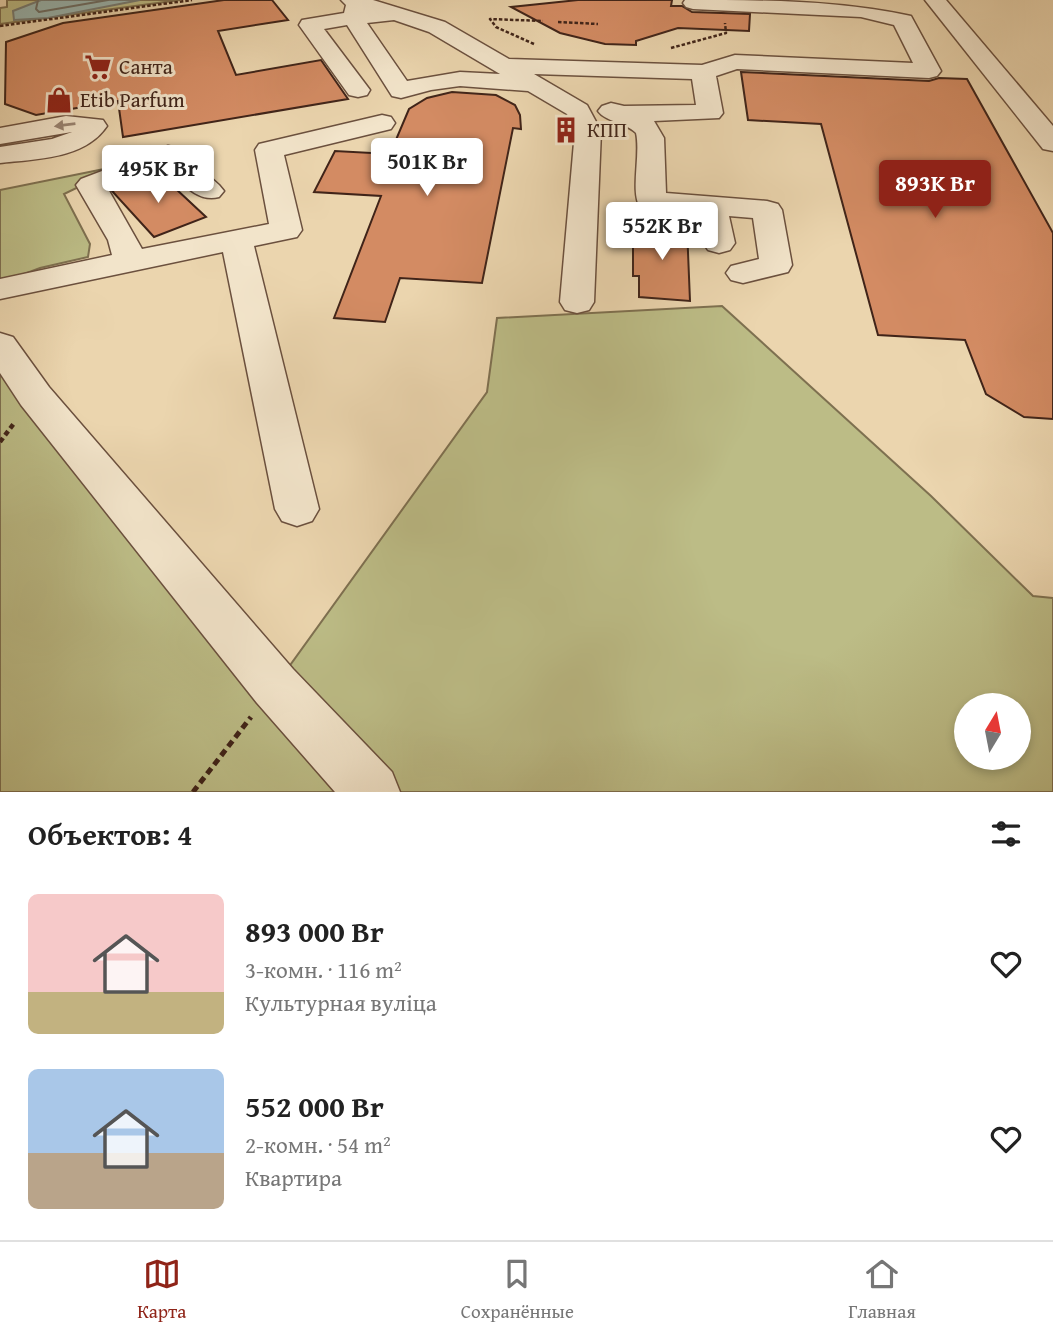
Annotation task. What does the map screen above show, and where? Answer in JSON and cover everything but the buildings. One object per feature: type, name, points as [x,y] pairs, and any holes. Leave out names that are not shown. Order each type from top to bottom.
[{"type":"street","points":[[935,0],[1053,144]]},
{"type":"street","points":[[354,7],[401,91],[442,79],[547,79],[703,72],[734,44],[929,71],[903,21],[861,11],[693,3]]},
{"type":"street","points":[[727,5],[734,44]]},
{"type":"street","points":[[358,90],[310,25],[354,7],[406,15],[437,27],[502,66],[547,79]]},
{"type":"street","points":[[406,15],[433,13],[457,16],[495,47],[547,79],[578,110],[588,131],[577,302]]},
{"type":"street","points":[[578,110],[624,114],[709,113],[703,72]]},
{"type":"street","points":[[624,114],[642,124],[650,134],[651,201],[767,211],[776,265],[743,273]]},
{"type":"street","points":[[0,289],[286,229],[270,150],[382,123]]},
{"type":"street","points":[[0,136],[66,124],[94,126],[89,135],[75,142],[0,155]]},
{"type":"street","points":[[130,261],[124,240],[90,185],[168,154],[209,191]]},
{"type":"street","points":[[712,206],[719,243]]},
{"type":"street","points":[[237,241],[297,509]]},
{"type":"street","points":[[0,345],[35,396],[275,686],[372,792]]},
{"type":"path","points":[[0,26],[192,0]]},
{"type":"path","points":[[662,51],[726,33],[727,5]]},
{"type":"path","points":[[536,45],[496,27],[490,19],[542,21]]},
{"type":"path","points":[[558,22],[598,24]]},
{"type":"path","points":[[193,792],[275,686]]},
{"type":"green space","points":[[7,0],[180,0],[0,24],[0,8],[7,7]]},
{"type":"green space","points":[[104,169],[89,182],[64,194],[90,244],[88,257],[40,268],[0,283],[0,190]]},
{"type":"green space","points":[[722,306],[931,496],[1033,596],[1053,598],[1053,792],[0,792],[0,345],[275,686],[487,392],[497,318]]},
{"type":"water","points":[[41,0],[140,0],[48,18],[14,20],[13,11]]},
{"type":"place","name":"Санта","points":[[98,67]]},
{"type":"place","name":"Etib Parfum","points":[[59,100]]},
{"type":"place","name":"КПП","points":[[566,130]]}]
